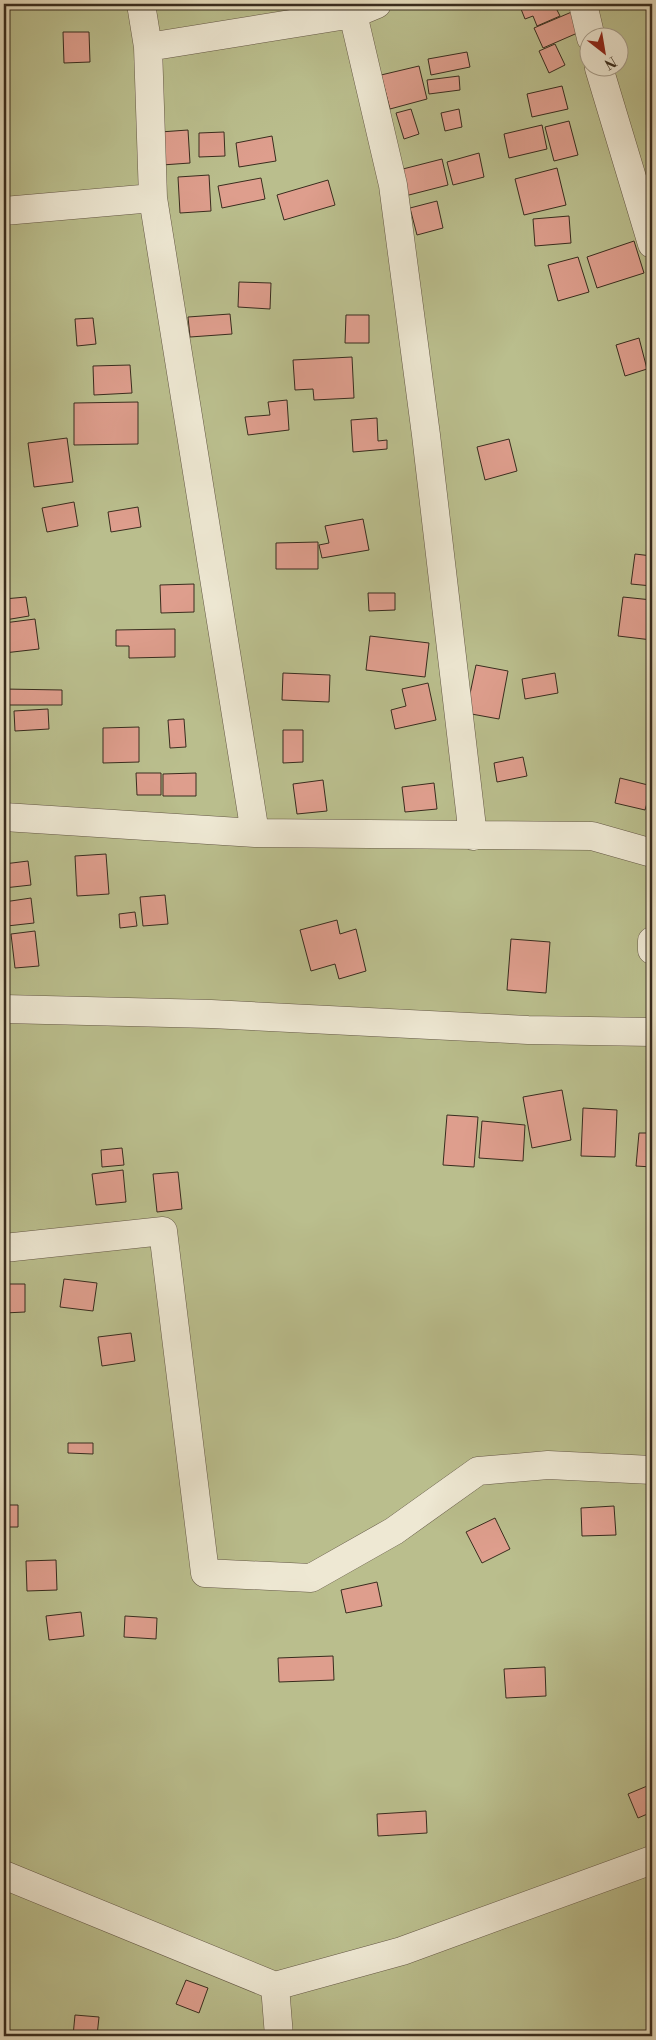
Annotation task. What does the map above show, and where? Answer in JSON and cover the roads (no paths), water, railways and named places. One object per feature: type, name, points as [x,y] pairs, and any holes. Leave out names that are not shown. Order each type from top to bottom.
[{"type":"street","points":[[141,4],[148,48],[153,198],[255,833]]},
{"type":"street","points":[[583,4],[589,28]]},
{"type":"street","points":[[148,48],[365,9],[393,185],[426,435],[473,836]]},
{"type":"street","points":[[602,78],[652,244]]},
{"type":"street","points":[[4,211],[153,198]]},
{"type":"street","points":[[4,817],[255,833],[592,836],[652,853]]},
{"type":"street","points":[[652,941],[652,950]]},
{"type":"street","points":[[4,1009],[211,1014],[528,1030],[652,1032]]},
{"type":"street","points":[[4,1248],[163,1232],[205,1573],[311,1578],[394,1531],[478,1471],[548,1465],[652,1470]]},
{"type":"street","points":[[4,1875],[275,1986],[402,1951],[652,1860]]},
{"type":"street","points":[[275,1986],[279,2036]]}]
